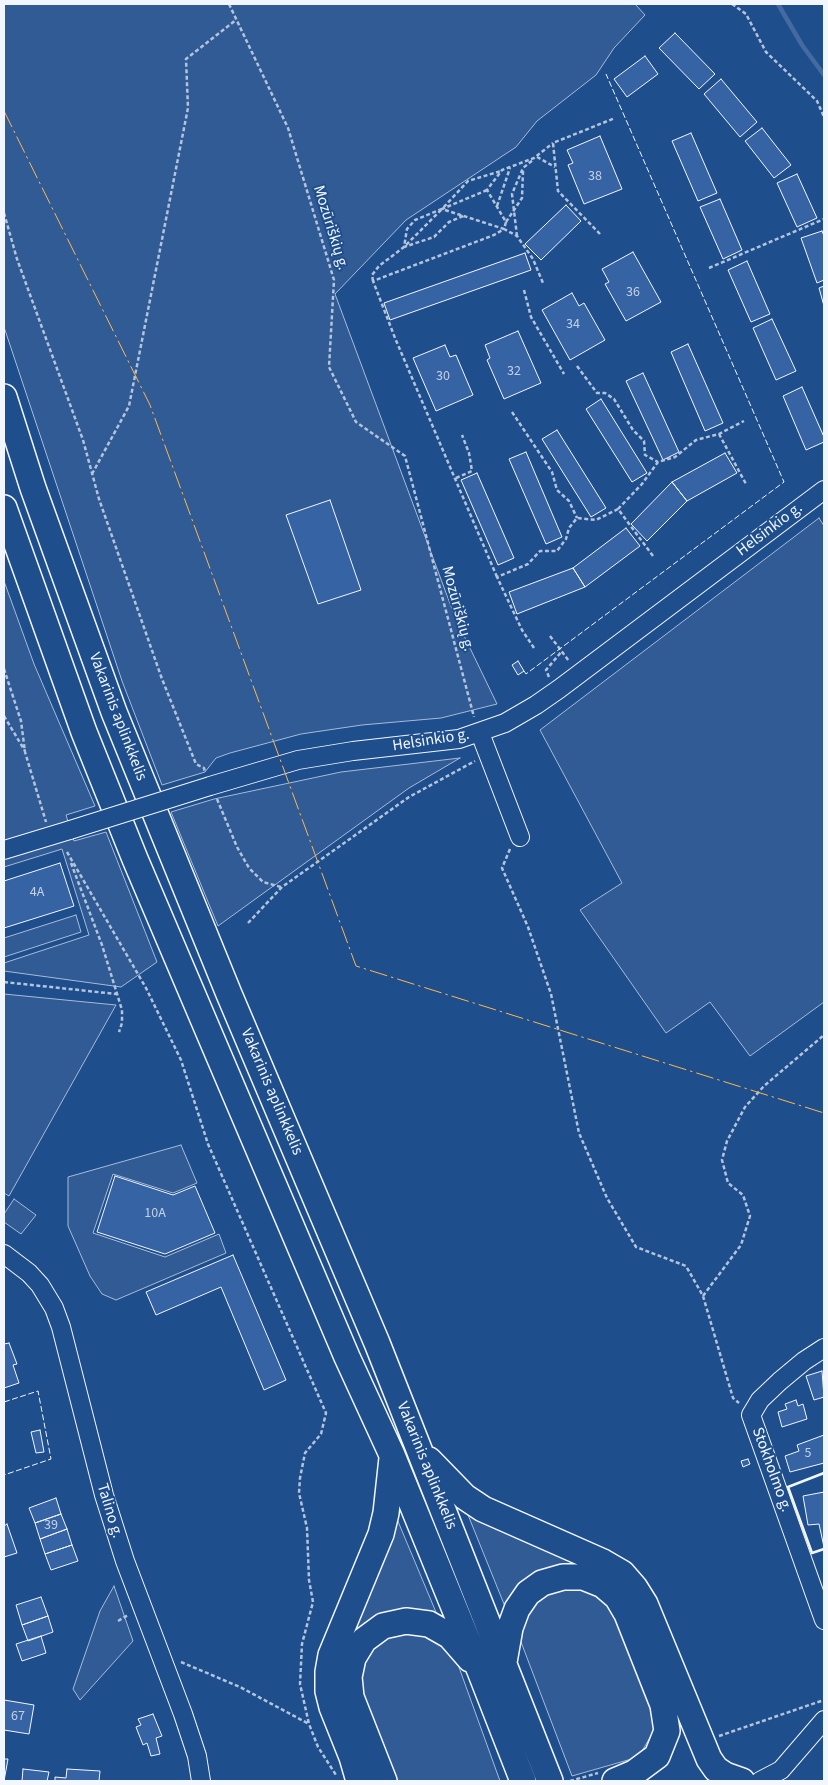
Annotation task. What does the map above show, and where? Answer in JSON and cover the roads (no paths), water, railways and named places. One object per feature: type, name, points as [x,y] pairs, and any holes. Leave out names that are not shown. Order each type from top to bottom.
[{"type":"highway","name":"Vakarinis aplinkkelis","points":[[4,397],[40,505],[118,721],[225,984],[377,1343],[550,1781]]},
{"type":"highway","name":"Vakarinis aplinkkelis","points":[[4,508],[84,732],[142,878],[347,1357],[392,1455],[523,1781]]},
{"type":"highway","points":[[417,1447],[465,1497],[484,1509],[604,1562],[622,1573],[635,1588],[645,1604],[701,1743],[716,1769],[725,1776],[742,1781]]},
{"type":"highway","points":[[359,1781],[352,1757],[332,1707],[328,1691],[328,1672],[331,1655],[381,1534],[386,1513],[392,1455]]},
{"type":"highway","points":[[504,1662],[510,1628],[517,1609],[528,1593],[542,1583],[563,1577],[584,1577],[602,1585],[617,1597],[627,1614],[663,1705],[667,1731],[657,1756],[634,1773],[607,1777]]},
{"type":"highway","points":[[384,1781],[352,1697],[349,1677],[353,1658],[364,1640],[383,1626],[406,1621],[429,1624],[450,1636],[480,1670]]},
{"type":"street","name":"Helsinkio g.","points":[[4,850],[66,836],[211,786],[298,760],[353,751],[437,743],[480,733],[505,723],[536,705],[824,490]]},
{"type":"street","points":[[480,733],[520,837]]},
{"type":"street","name":"Talino g.","points":[[4,1254],[34,1279],[54,1308],[61,1327],[104,1495],[125,1561],[191,1740],[201,1781]]},
{"type":"street","name":"Stokholmo g.","points":[[824,1348],[804,1360],[780,1381],[760,1400],[751,1415],[824,1620]]},
{"type":"street","points":[[760,1781],[782,1770],[824,1720]]},
{"type":"street","points":[[731,1781],[750,1781]]},
{"type":"waterway","points":[[778,4],[802,45],[824,75]]}]
